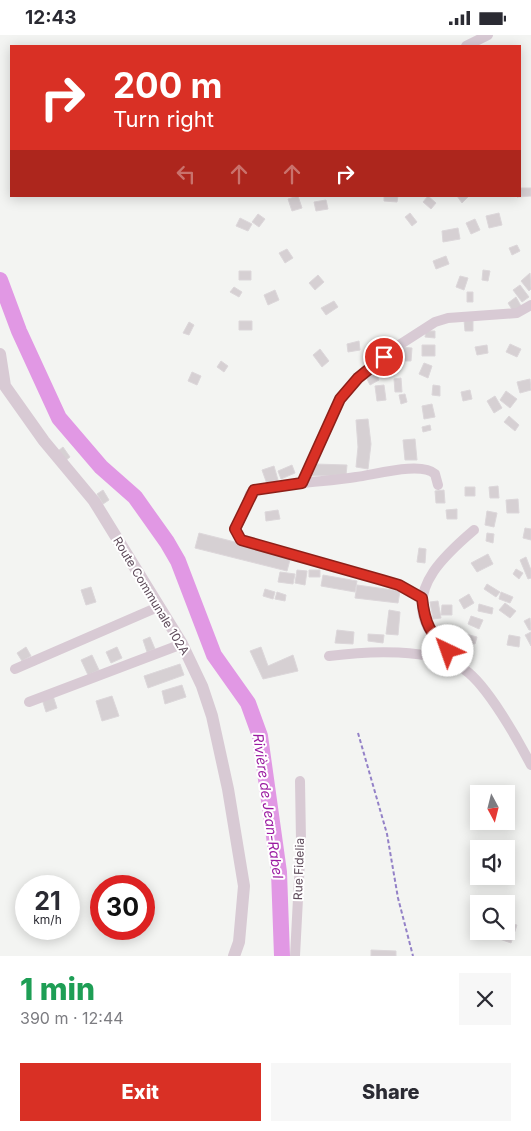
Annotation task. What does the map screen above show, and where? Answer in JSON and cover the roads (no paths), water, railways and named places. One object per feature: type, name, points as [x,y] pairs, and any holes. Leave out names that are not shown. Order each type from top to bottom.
[{"type":"street","points":[[468,45],[488,35]]},
{"type":"street","points":[[302,483],[340,399],[358,378],[393,349],[435,322],[448,318],[517,313],[531,305]]},
{"type":"street","name":"Route Communale 102A","points":[[0,355],[3,385],[44,441],[94,501],[182,644],[202,686],[212,716],[241,861],[244,886],[239,942],[234,956]]},
{"type":"street","points":[[422,598],[399,585],[302,559],[241,540],[235,529],[254,490],[402,470],[425,469],[434,474],[438,485]]},
{"type":"street","points":[[474,530],[439,562],[432,573],[422,598],[424,618],[428,628],[494,703],[531,765]]},
{"type":"street","points":[[15,669],[158,607]]},
{"type":"street","points":[[29,702],[182,644]]},
{"type":"street","points":[[329,656],[361,652],[414,655],[439,659],[465,670]]},
{"type":"street","name":"Rue Fidelia","points":[[295,956],[301,841],[300,781]]},
{"type":"waterway","name":"Rivière de Jean-Rabel","points":[[0,280],[19,331],[59,418],[101,467],[135,497],[167,542],[178,561],[214,655],[248,703],[260,736],[279,872],[282,956]]}]
